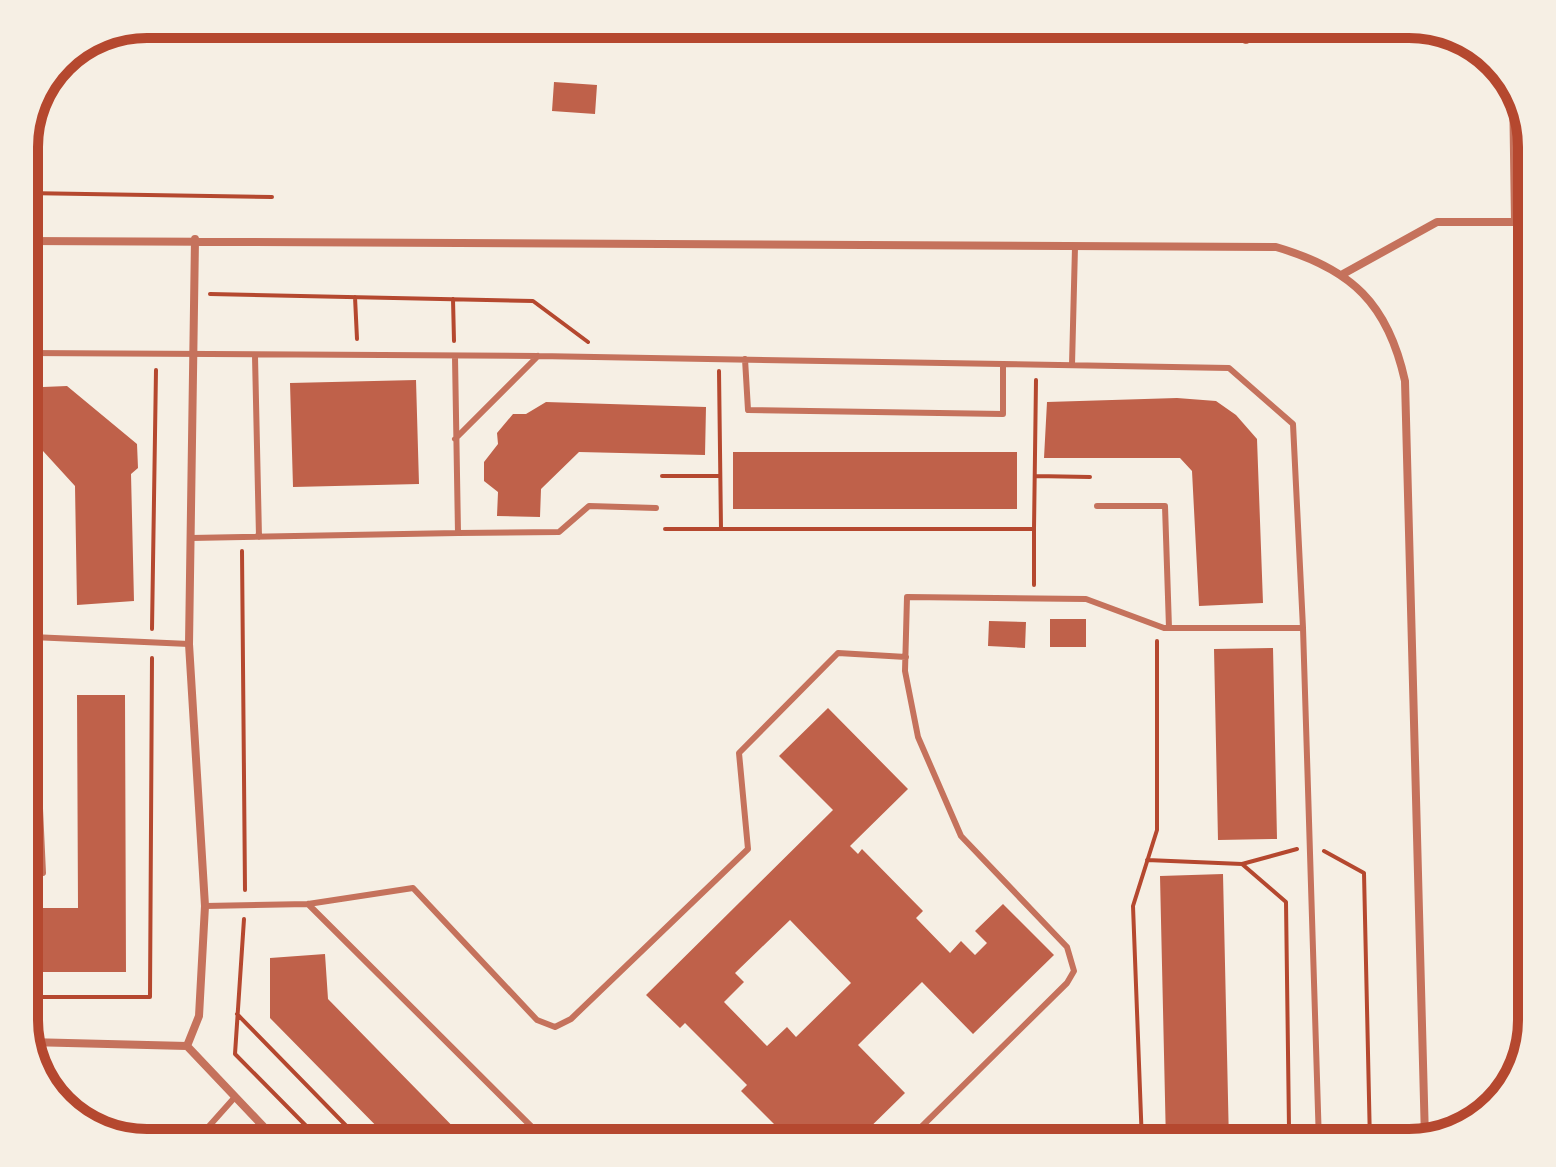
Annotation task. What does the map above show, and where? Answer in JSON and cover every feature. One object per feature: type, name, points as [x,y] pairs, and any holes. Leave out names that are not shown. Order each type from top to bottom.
[{"type":"street","points":[[848,38],[1313,38]]},
{"type":"street","points":[[1343,274],[1437,222],[1515,222],[1513,117]]},
{"type":"street","points":[[38,241],[195,239],[1276,247],[1312,257],[1343,274],[1380,313],[1397,347],[1405,381],[1425,1128]]},
{"type":"street","points":[[187,1046],[199,1016],[205,906],[189,644],[196,356],[195,239]]},
{"type":"street","points":[[40,1042],[187,1046],[266,1129]]},
{"type":"lane","points":[[1072,365],[1075,247]]},
{"type":"lane","points":[[38,353],[538,356],[1229,368],[1293,424],[1312,844],[1318,1128]]},
{"type":"lane","points":[[255,356],[259,537]]},
{"type":"lane","points":[[455,439],[538,356]]},
{"type":"lane","points":[[455,357],[458,533]]},
{"type":"lane","points":[[745,359],[748,410],[780,411],[1003,414],[1003,364]]},
{"type":"lane","points":[[191,538],[559,532],[589,506],[656,508]]},
{"type":"lane","points":[[1097,506],[1165,506],[1169,628]]},
{"type":"lane","points":[[919,1129],[1067,983],[1074,971],[1067,947],[961,836],[918,737],[906,657],[907,597],[1086,599],[1169,628],[1303,628]]},
{"type":"lane","points":[[38,637],[189,644]]},
{"type":"lane","points":[[205,906],[308,904],[413,888],[537,1020],[555,1027],[571,1019],[748,849],[739,753],[838,653],[906,657]]},
{"type":"lane","points":[[38,766],[43,873],[38,873]]},
{"type":"lane","points":[[308,904],[534,1129]]},
{"type":"lane","points":[[206,1129],[235,1097]]},
{"type":"path","points":[[38,193],[272,197]]},
{"type":"path","points":[[196,294],[533,301],[608,357]]},
{"type":"path","points":[[355,297],[358,356]]},
{"type":"path","points":[[453,299],[455,357]]},
{"type":"path","points":[[38,997],[150,997],[156,355]]},
{"type":"path","points":[[718,359],[721,529]]},
{"type":"path","points":[[1034,598],[1036,365]]},
{"type":"path","points":[[662,476],[720,476]]},
{"type":"path","points":[[1035,476],[1090,477]]},
{"type":"path","points":[[665,529],[1034,529]]},
{"type":"path","points":[[242,537],[245,906],[235,1054],[309,1129]]},
{"type":"path","points":[[1141,1129],[1133,906],[1157,830],[1157,625]]},
{"type":"path","points":[[1147,860],[1242,864],[1312,844],[1364,873],[1370,1129]]},
{"type":"path","points":[[1242,864],[1286,902],[1289,1128],[1335,1129]]},
{"type":"path","points":[[237,1014],[349,1129]]},
{"type":"building","points":[[554,82],[597,85],[595,114],[552,111]]},
{"type":"building","points":[[416,380],[419,484],[293,487],[290,383]]},
{"type":"building","points":[[67,386],[137,444],[138,468],[131,474],[134,601],[77,605],[75,486],[43,451],[38,451],[38,396],[43,387]]},
{"type":"building","points":[[1177,398],[1216,401],[1236,415],[1257,439],[1263,603],[1199,606],[1192,471],[1180,458],[1044,458],[1047,402]]},
{"type":"building","points":[[546,402],[706,407],[705,455],[579,452],[541,489],[540,517],[497,516],[498,492],[484,481],[484,462],[498,444],[497,433],[513,414],[526,414]]},
{"type":"building","points":[[733,452],[1017,452],[1017,509],[733,509]]},
{"type":"building","points":[[1050,619],[1086,619],[1086,647],[1050,647]]},
{"type":"building","points":[[989,621],[1026,622],[1025,648],[988,646]]},
{"type":"building","points":[[1273,648],[1277,839],[1218,840],[1214,649]]},
{"type":"building","points":[[77,695],[125,695],[126,972],[38,972],[38,908],[78,908]]},
{"type":"building","points":[[828,708],[908,789],[850,846],[858,854],[862,849],[923,911],[916,918],[950,953],[961,941],[975,955],[987,943],[975,931],[1003,904],[1054,955],[973,1034],[922,982],[858,1045],[905,1093],[868,1129],[779,1129],[741,1091],[747,1085],[685,1023],[680,1028],[646,995],[833,810],[779,756]],"holes":[[[790,920],[851,983],[796,1037],[787,1027],[767,1046],[724,1002],[744,982],[735,973]]]},
{"type":"building","points":[[1223,874],[1229,1129],[1166,1129],[1160,876]]},
{"type":"building","points":[[325,954],[328,999],[455,1129],[379,1129],[270,1018],[270,958]]}]
